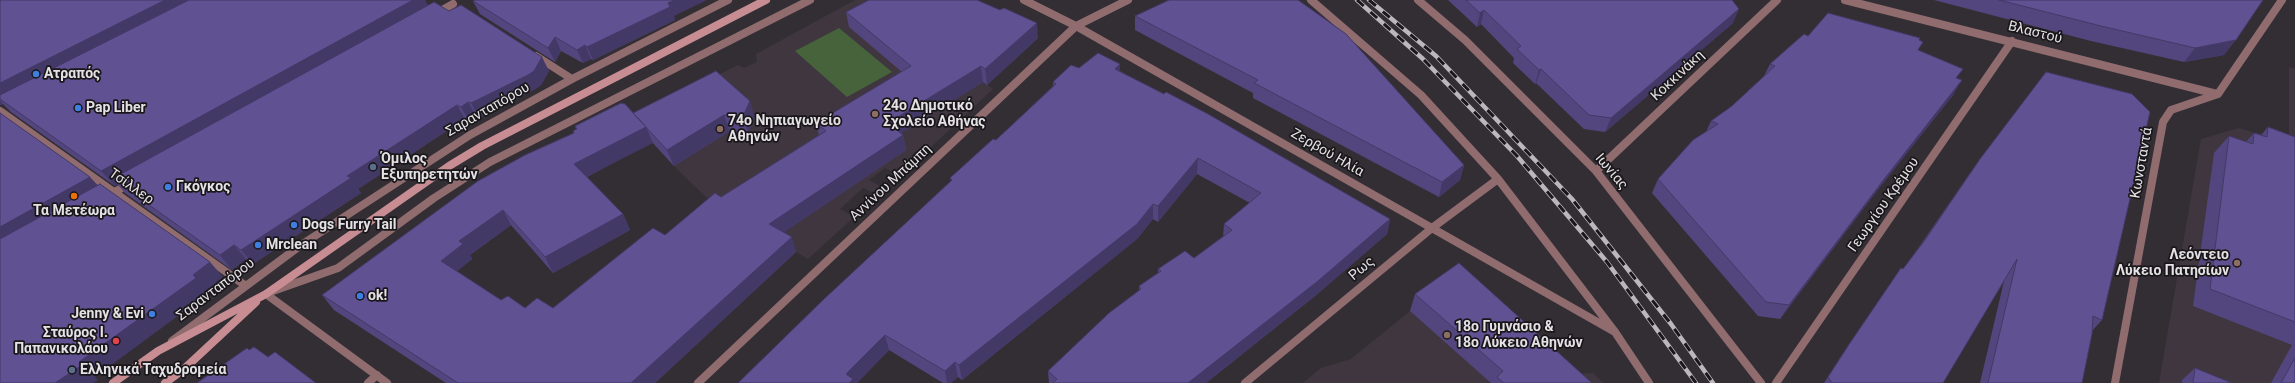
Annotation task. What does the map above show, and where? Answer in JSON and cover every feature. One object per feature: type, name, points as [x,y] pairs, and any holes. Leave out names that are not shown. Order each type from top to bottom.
[{"type":"street","name":"Σαρανταπόρου","points":[[113,383],[301,245],[470,135],[572,79],[728,0]]},
{"type":"street","name":"Σαρανταπόρου","points":[[158,351],[266,294],[449,166],[482,146],[766,0]]},
{"type":"street","name":"Σαρανταπόρου","points":[[165,383],[184,369],[266,294],[338,268],[434,198],[490,162],[810,0]]},
{"type":"street","name":"Ζερβού Ηλία","points":[[1024,0],[1076,26],[1615,332]]},
{"type":"street","name":"Αννίνου Μπάμπη","points":[[698,383],[1076,26],[1128,0]]},
{"type":"street","points":[[1311,0],[1421,95],[1498,179],[1615,332],[1649,383]]},
{"type":"street","name":"Ιωνίας","points":[[1418,0],[1465,40],[1596,171],[1761,383]]},
{"type":"street","name":"Κοκκινάκη","points":[[1596,171],[1777,0]]},
{"type":"street","name":"Βλαστού","points":[[1845,0],[2218,94]]},
{"type":"street","points":[[2218,94],[2282,0]]},
{"type":"street","points":[[427,18],[453,4]]},
{"type":"street","name":"Γεωργίου Κρέμου","points":[[1776,383],[2012,41]]},
{"type":"street","points":[[526,50],[572,79]]},
{"type":"street","name":"Κωνσταντά","points":[[2115,383],[2163,122],[2171,110],[2218,94]]},
{"type":"street","name":"Τσίλλερ","points":[[2,110],[246,286]]},
{"type":"street","name":"Ρως","points":[[1245,383],[1432,228],[1498,179]]},
{"type":"street","points":[[94,204],[135,181]]},
{"type":"street","points":[[266,294],[387,383]]},
{"type":"street","points":[[368,383],[377,375]]},
{"type":"shaded area","name":"24ο Δημοτικό Σχολείο Αθήνας","points":[[855,0],[869,0],[993,89],[900,176],[885,168],[869,180],[886,189],[879,195],[863,188],[840,209],[854,217],[808,259],[713,204],[674,166],[631,120],[738,65],[744,68],[757,62],[756,54]]},
{"type":"shaded area","name":"Λεόντειο Λύκειο Πατησίων","points":[[2289,67],[2295,69],[2295,383],[2159,383],[2201,139],[2239,128],[2289,143]]},
{"type":"shaded area","name":"18ο Γυμνάσιο & 18ο Λύκειο Αθηνών","points":[[1454,281],[1558,375],[1593,373],[1603,383],[1303,383],[1321,368],[1351,359],[1410,311]]},
{"type":"green space","points":[[839,28],[892,72],[847,97],[795,51]]},
{"type":"building","points":[[0,0],[165,0],[0,83]]},
{"type":"building","points":[[189,0],[413,0],[101,171],[0,99],[0,95]]},
{"type":"building","points":[[675,0],[668,3],[670,7],[587,47],[585,45],[577,50],[555,37],[548,48],[473,1]]},
{"type":"building","points":[[869,0],[977,0],[1000,10],[1004,8],[1037,23],[985,69],[981,66],[888,123],[903,135],[769,224],[792,237],[631,383],[458,383],[322,295],[478,181],[525,155],[574,133],[573,131],[577,129],[575,126],[621,103],[625,104],[646,127],[574,164],[623,214],[545,257],[503,210],[459,241],[463,244],[441,261],[501,300],[508,296],[525,308],[537,298],[553,308],[653,228],[665,235],[715,193],[721,197],[826,131],[816,123],[911,66],[846,12]]},
{"type":"building","points":[[1169,0],[1298,0],[1346,34],[1464,165],[1442,182],[1254,83],[1258,80],[1135,16]]},
{"type":"building","points":[[1466,0],[1732,0],[1739,9],[1611,118],[1589,115],[1541,69],[1539,70],[1517,49],[1521,46],[1484,10],[1480,13]]},
{"type":"building","points":[[1999,0],[2263,0],[2236,40],[2195,48]]},
{"type":"building","points":[[434,2],[449,11],[461,5],[542,57],[534,71],[471,103],[468,102],[461,107],[457,105],[347,176],[351,178],[241,250],[234,245],[220,255],[112,179]]},
{"type":"building","points":[[1828,13],[1920,38],[1919,40],[1923,42],[1918,50],[1963,69],[1956,78],[1962,80],[1885,178],[1789,305],[1766,302],[1658,179],[1693,140],[1718,124],[1711,121],[1732,106],[1775,66],[1770,64],[1804,34],[1808,36]]},
{"type":"building","points":[[1098,53],[1120,64],[1115,69],[1164,94],[1166,92],[1208,114],[1390,219],[1318,281],[1188,383],[1053,383],[1057,379],[1048,371],[1109,313],[1141,289],[1139,286],[1161,271],[1158,269],[1185,251],[1194,258],[1232,230],[1224,224],[1261,193],[1198,158],[1158,206],[1153,204],[1137,224],[959,365],[955,362],[945,371],[885,335],[846,374],[853,379],[849,383],[738,383],[823,300],[952,180],[950,178],[993,139],[996,140],[1056,84],[1053,82],[1071,65],[1079,68]]},
{"type":"building","points":[[716,71],[750,101],[743,116],[724,115],[667,150],[633,113]]},
{"type":"building","points":[[2046,72],[2132,94],[2150,112],[2102,320],[2093,316],[2092,334],[2082,383],[1988,383],[2017,259],[1943,383],[1832,383],[1828,377],[1901,268],[1903,269],[1925,240],[1980,159]]},
{"type":"building","points":[[0,113],[90,177],[0,227]]},
{"type":"building","points":[[2268,127],[2295,137],[2295,322],[2210,289],[2229,136],[2253,144],[2254,133],[2267,137]]},
{"type":"building","points":[[100,184],[210,262],[193,275],[196,278],[79,362],[82,365],[55,383],[0,383],[0,239]]},
{"type":"building","points":[[1459,263],[1592,383],[1504,383],[1497,377],[1503,371],[1415,294]]},
{"type":"building","points":[[254,347],[268,357],[275,352],[316,383],[197,383],[247,348],[249,350]]},
{"type":"building","points":[[2295,358],[2295,383],[2281,383]]},
{"type":"building","points":[[2195,368],[2232,383],[2193,383]]},
{"type":"railway","points":[[1357,0],[1423,59],[1517,156],[1607,262],[1696,383]]},
{"type":"railway","points":[[1369,0],[1436,56],[1572,199],[1671,324],[1713,383]]},
{"type":"place","name":"Ατραπός","points":[[36,74]]},
{"type":"place","name":"Pap Liber","points":[[78,108]]},
{"type":"place","name":"24ο Δημοτικό Σχολείο Αθήνας","points":[[875,114]]},
{"type":"place","name":"74ο Νηπιαγωγείο Αθηνών","points":[[720,129]]},
{"type":"place","name":"Όμιλος Εξυπηρετητών","points":[[373,167]]},
{"type":"place","name":"Γκόγκος","points":[[168,187]]},
{"type":"place","name":"Τα Μετέωρα","points":[[74,196]]},
{"type":"place","name":"Dogs Furry Tail","points":[[294,225]]},
{"type":"place","name":"Mrclean","points":[[258,245]]},
{"type":"place","name":"Λεόντειο Λύκειο Πατησίων","points":[[2237,263]]},
{"type":"place","name":"ok!","points":[[360,296]]},
{"type":"place","name":"Jenny & Evi","points":[[152,314]]},
{"type":"place","name":"18ο Γυμνάσιο & 18ο Λύκειο Αθηνών","points":[[1447,335]]},
{"type":"place","name":"Σταύρος Ι. Παπανικολάου","points":[[116,341]]},
{"type":"place","name":"Ελληνικά Ταχυδρομεία","points":[[72,370]]}]
